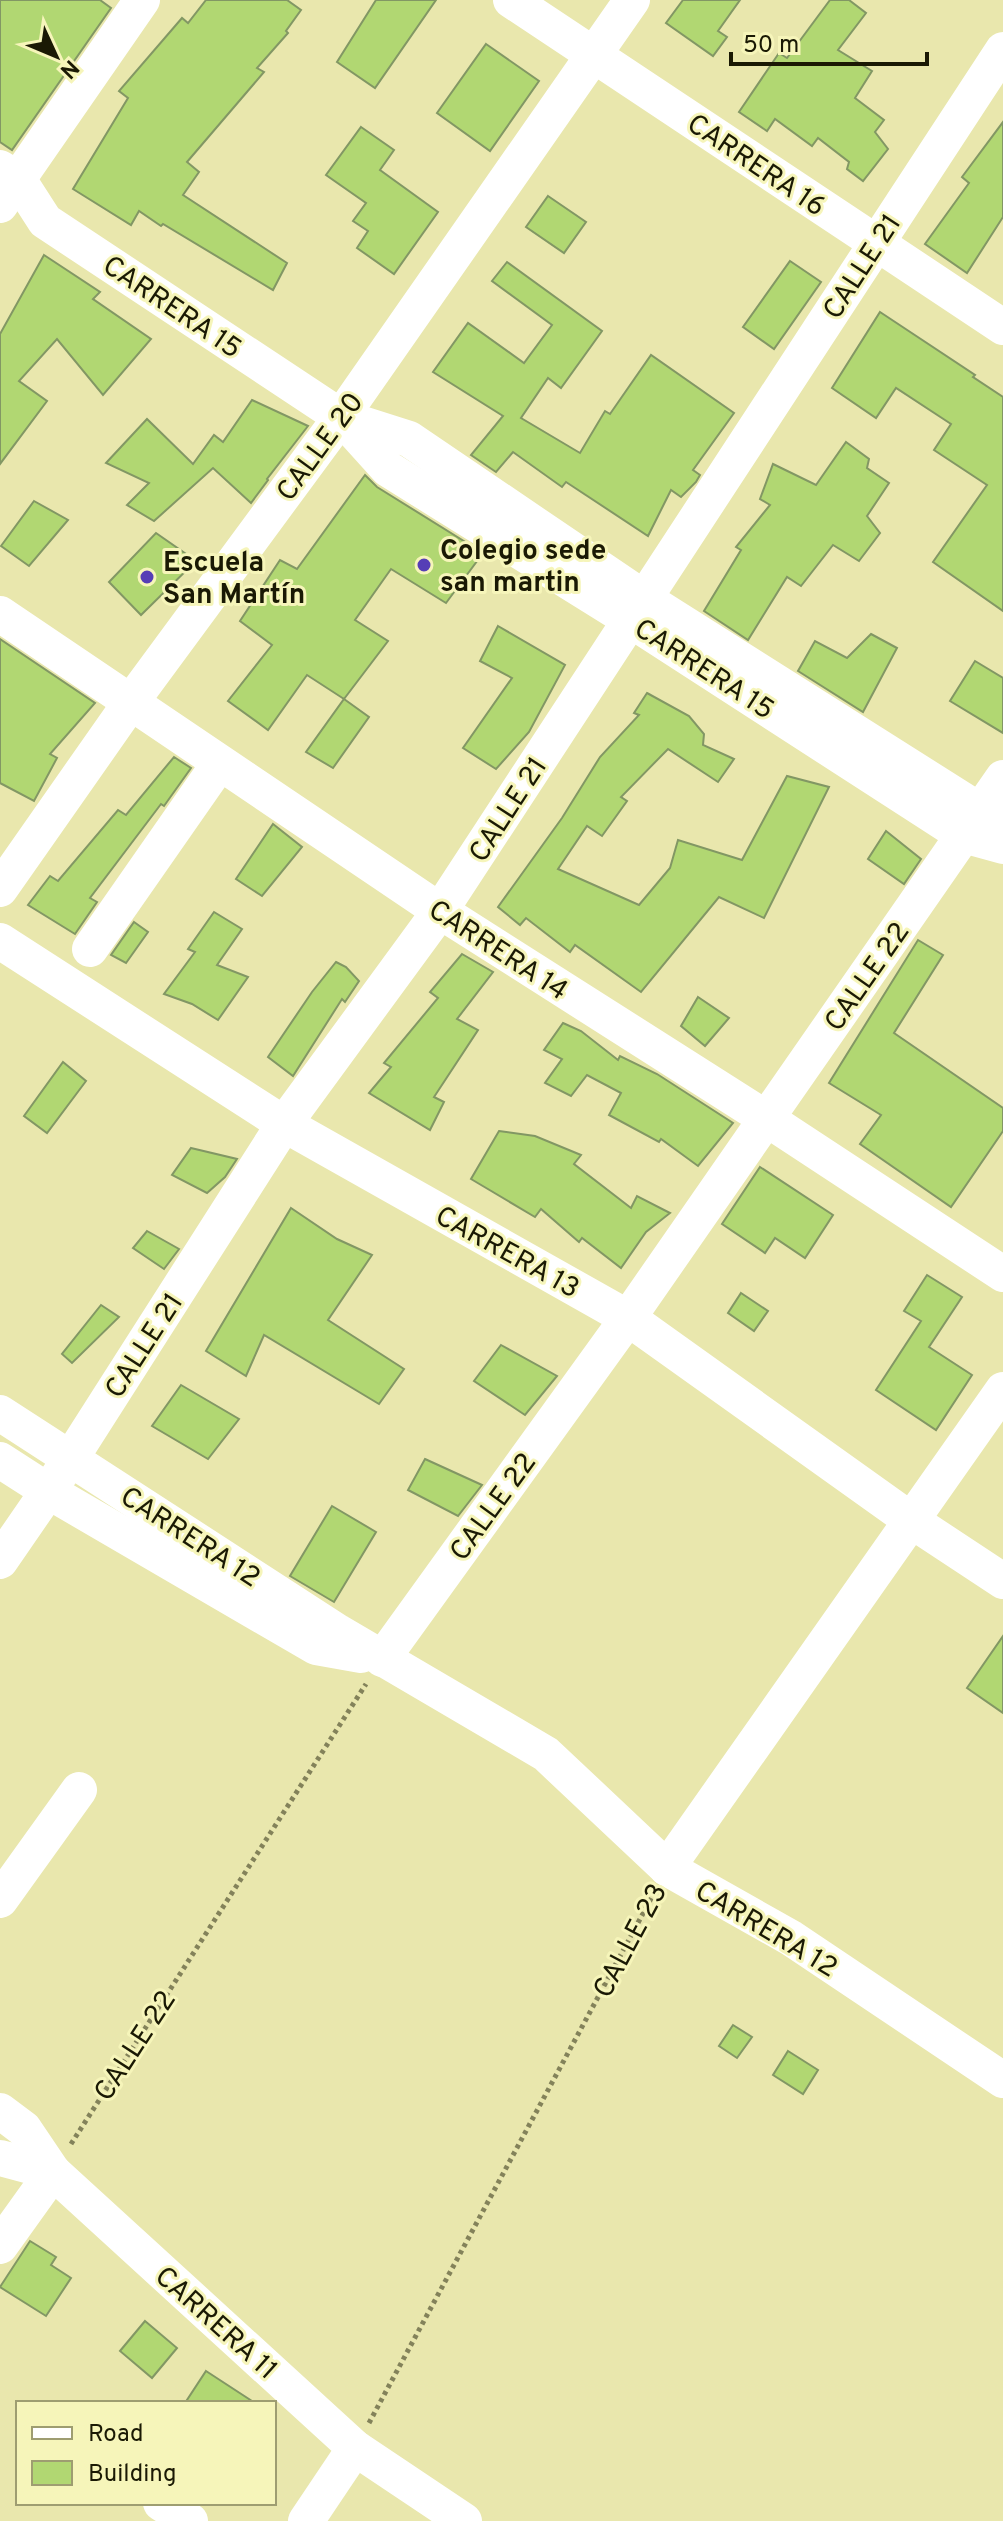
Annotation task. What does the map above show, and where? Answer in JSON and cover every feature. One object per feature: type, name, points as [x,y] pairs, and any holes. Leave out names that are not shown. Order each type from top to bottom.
[{"type":"street","points":[[6,184],[142,0]]},
{"type":"street","name":"CARRERA 16","points":[[511,0],[1003,327]]},
{"type":"street","name":"CALLE 20","points":[[0,889],[131,702],[341,417],[632,0]]},
{"type":"street","name":"CALLE 21","points":[[0,1561],[71,1458],[284,1124],[440,911],[1003,50]]},
{"type":"street","name":"CARRERA 15","points":[[6,184],[45,221],[341,417],[409,439],[639,610],[982,826],[1003,846]]},
{"type":"street","name":"CARRERA 15","points":[[0,214],[45,221]]},
{"type":"street","name":"CARRERA 14","points":[[0,614],[440,911],[1003,1274]]},
{"type":"street","points":[[90,949],[219,764]]},
{"type":"street","name":"CALLE 22","points":[[382,1659],[767,1119],[982,826],[1003,778]]},
{"type":"street","name":"CARRERA 13","points":[[0,941],[284,1124],[628,1318],[912,1521],[1003,1581]]},
{"type":"street","name":"CALLE 23","points":[[667,1868],[1003,1390]]},
{"type":"street","name":"CARRERA 12","points":[[0,1413],[382,1659],[546,1754],[667,1868],[791,1938],[1003,2080]]},
{"type":"street","name":"CARRERA 12","points":[[0,1460],[316,1647],[382,1659]]},
{"type":"street","points":[[0,1900],[79,1790]]},
{"type":"street","name":"CARRERA 11","points":[[0,2111],[24,2129],[53,2172],[355,2448],[464,2521]]},
{"type":"street","name":"CARRERA 11","points":[[0,2158],[53,2172]]},
{"type":"street","points":[[0,2246],[53,2172]]},
{"type":"street","points":[[306,2521],[355,2448]]},
{"type":"street","points":[[164,2505],[190,2521]]},
{"type":"path","name":"CALLE 22","points":[[53,2172],[382,1659]]},
{"type":"path","name":"CALLE 23","points":[[355,2448],[667,1868]]},
{"type":"building","points":[[0,0],[100,0],[111,8],[12,150],[0,142]]},
{"type":"building","points":[[206,0],[287,0],[301,10],[286,31],[288,33],[257,68],[264,72],[187,162],[199,172],[183,195],[287,263],[273,290],[139,211],[131,225],[73,189],[128,98],[119,91],[182,18],[188,23]]},
{"type":"building","points":[[376,0],[436,0],[375,88],[337,62]]},
{"type":"building","points":[[683,0],[740,0],[718,31],[727,37],[713,56],[666,23]]},
{"type":"building","points":[[830,0],[849,0],[866,13],[838,50],[872,71],[855,98],[884,120],[875,132],[888,149],[863,181],[847,169],[849,162],[818,138],[812,146],[775,119],[767,131],[739,112],[779,53],[787,58]]},
{"type":"building","points":[[486,44],[539,81],[490,151],[437,113]]},
{"type":"building","points":[[1003,122],[1003,217],[967,273],[925,244],[969,183],[962,177]]},
{"type":"building","points":[[361,127],[394,150],[380,170],[438,212],[394,274],[357,248],[368,231],[353,221],[366,203],[326,175]]},
{"type":"building","points":[[548,196],[586,222],[564,253],[526,227]]},
{"type":"building","points":[[44,255],[100,292],[93,299],[151,339],[103,395],[57,339],[19,381],[47,401],[0,464],[0,334]]},
{"type":"building","points":[[790,261],[821,282],[774,349],[743,327]]},
{"type":"building","points":[[507,262],[602,331],[561,388],[548,378],[521,418],[580,453],[605,411],[610,414],[651,355],[734,413],[693,470],[700,475],[696,482],[681,497],[671,490],[648,536],[566,482],[562,487],[513,452],[496,472],[471,455],[503,416],[433,372],[468,323],[524,363],[552,325],[492,281]]},
{"type":"building","points":[[880,312],[1003,397],[1003,611],[933,562],[987,485],[934,450],[951,424],[896,388],[876,418],[832,388]]},
{"type":"building","points":[[252,400],[308,426],[251,503],[213,468],[154,521],[127,505],[149,483],[106,463],[147,419],[193,464],[214,435],[223,442]]},
{"type":"building","points":[[846,442],[869,459],[867,468],[889,483],[867,516],[880,533],[859,561],[833,545],[801,586],[787,577],[748,640],[704,611],[741,550],[736,547],[770,505],[760,499],[773,464],[816,485]]},
{"type":"building","points":[[365,475],[377,487],[483,553],[446,603],[391,569],[355,620],[388,641],[344,699],[307,675],[268,730],[228,701],[272,645],[240,621],[280,560],[297,569]]},
{"type":"building","points":[[34,501],[68,520],[29,566],[1,546]]},
{"type":"building","points":[[156,533],[196,561],[141,615],[109,582]]},
{"type":"building","points":[[498,626],[565,665],[529,732],[496,769],[463,748],[512,678],[480,661]]},
{"type":"building","points":[[871,634],[897,648],[863,712],[798,671],[815,641],[847,658]]},
{"type":"building","points":[[0,639],[95,703],[50,754],[57,758],[34,801],[0,783]]},
{"type":"building","points":[[975,661],[1003,678],[1003,733],[950,701]]},
{"type":"building","points":[[647,693],[689,716],[704,734],[703,745],[734,759],[718,782],[668,749],[621,797],[627,801],[602,836],[587,826],[558,869],[639,905],[670,868],[678,840],[742,860],[787,776],[829,787],[764,918],[719,897],[641,992],[575,945],[570,952],[526,918],[520,925],[498,907],[562,818],[600,757],[639,715],[634,713]]},
{"type":"building","points":[[344,699],[369,717],[333,768],[306,752]]},
{"type":"building","points":[[174,757],[191,768],[90,898],[97,902],[75,934],[28,905],[50,876],[58,881],[118,810],[126,815]]},
{"type":"building","points":[[273,824],[302,847],[262,896],[236,879]]},
{"type":"building","points":[[886,831],[921,859],[904,884],[868,859]]},
{"type":"building","points":[[214,912],[242,929],[217,965],[248,977],[218,1020],[192,1004],[164,994],[195,952],[188,949]]},
{"type":"building","points":[[134,922],[148,932],[126,963],[111,955]]},
{"type":"building","points":[[918,940],[943,955],[894,1033],[1003,1108],[1003,1131],[951,1207],[860,1144],[881,1115],[829,1083]]},
{"type":"building","points":[[462,954],[493,972],[457,1019],[478,1030],[434,1097],[444,1102],[430,1130],[369,1093],[391,1067],[384,1063],[438,998],[430,992]]},
{"type":"building","points":[[336,962],[346,967],[359,981],[345,1002],[342,999],[293,1076],[268,1057]]},
{"type":"building","points":[[698,997],[729,1018],[705,1046],[681,1026]]},
{"type":"building","points":[[563,1023],[581,1031],[618,1060],[620,1056],[657,1074],[733,1123],[698,1166],[661,1139],[659,1142],[609,1115],[621,1093],[587,1075],[571,1096],[545,1083],[562,1059],[544,1050]]},
{"type":"building","points":[[63,1062],[86,1081],[47,1133],[24,1116]]},
{"type":"building","points":[[499,1131],[535,1136],[581,1155],[574,1164],[631,1208],[637,1196],[670,1213],[646,1232],[621,1268],[582,1238],[579,1242],[541,1209],[535,1217],[471,1179]]},
{"type":"building","points":[[191,1148],[237,1159],[225,1177],[207,1193],[172,1175]]},
{"type":"building","points":[[760,1167],[833,1215],[805,1258],[775,1238],[765,1253],[722,1224]]},
{"type":"building","points":[[291,1208],[337,1239],[372,1255],[328,1320],[404,1369],[379,1404],[264,1335],[246,1376],[206,1351]]},
{"type":"building","points":[[147,1231],[179,1249],[164,1269],[133,1248]]},
{"type":"building","points":[[927,1275],[962,1297],[929,1347],[972,1375],[936,1430],[876,1390],[921,1321],[904,1311]]},
{"type":"building","points":[[741,1293],[768,1311],[754,1331],[728,1313]]},
{"type":"building","points":[[101,1305],[119,1317],[72,1363],[62,1354]]},
{"type":"building","points":[[501,1345],[557,1376],[525,1415],[474,1381]]},
{"type":"building","points":[[181,1385],[239,1419],[208,1459],[152,1426]]},
{"type":"building","points":[[425,1459],[482,1485],[458,1516],[408,1490]]},
{"type":"building","points":[[332,1506],[376,1532],[334,1602],[290,1576]]},
{"type":"building","points":[[1003,1636],[1003,1713],[967,1688]]},
{"type":"building","points":[[733,2025],[752,2037],[737,2058],[719,2046]]},
{"type":"building","points":[[788,2051],[818,2070],[803,2094],[773,2075]]},
{"type":"building","points":[[30,2241],[56,2257],[51,2265],[71,2278],[46,2316],[0,2287]]},
{"type":"building","points":[[145,2321],[177,2348],[152,2378],[120,2351]]},
{"type":"building","points":[[206,2371],[252,2401],[186,2401]]},
{"type":"place","name":"Colegio sede san martin","points":[[424,565]]},
{"type":"place","name":"Escuela San Martín","points":[[147,577]]}]
